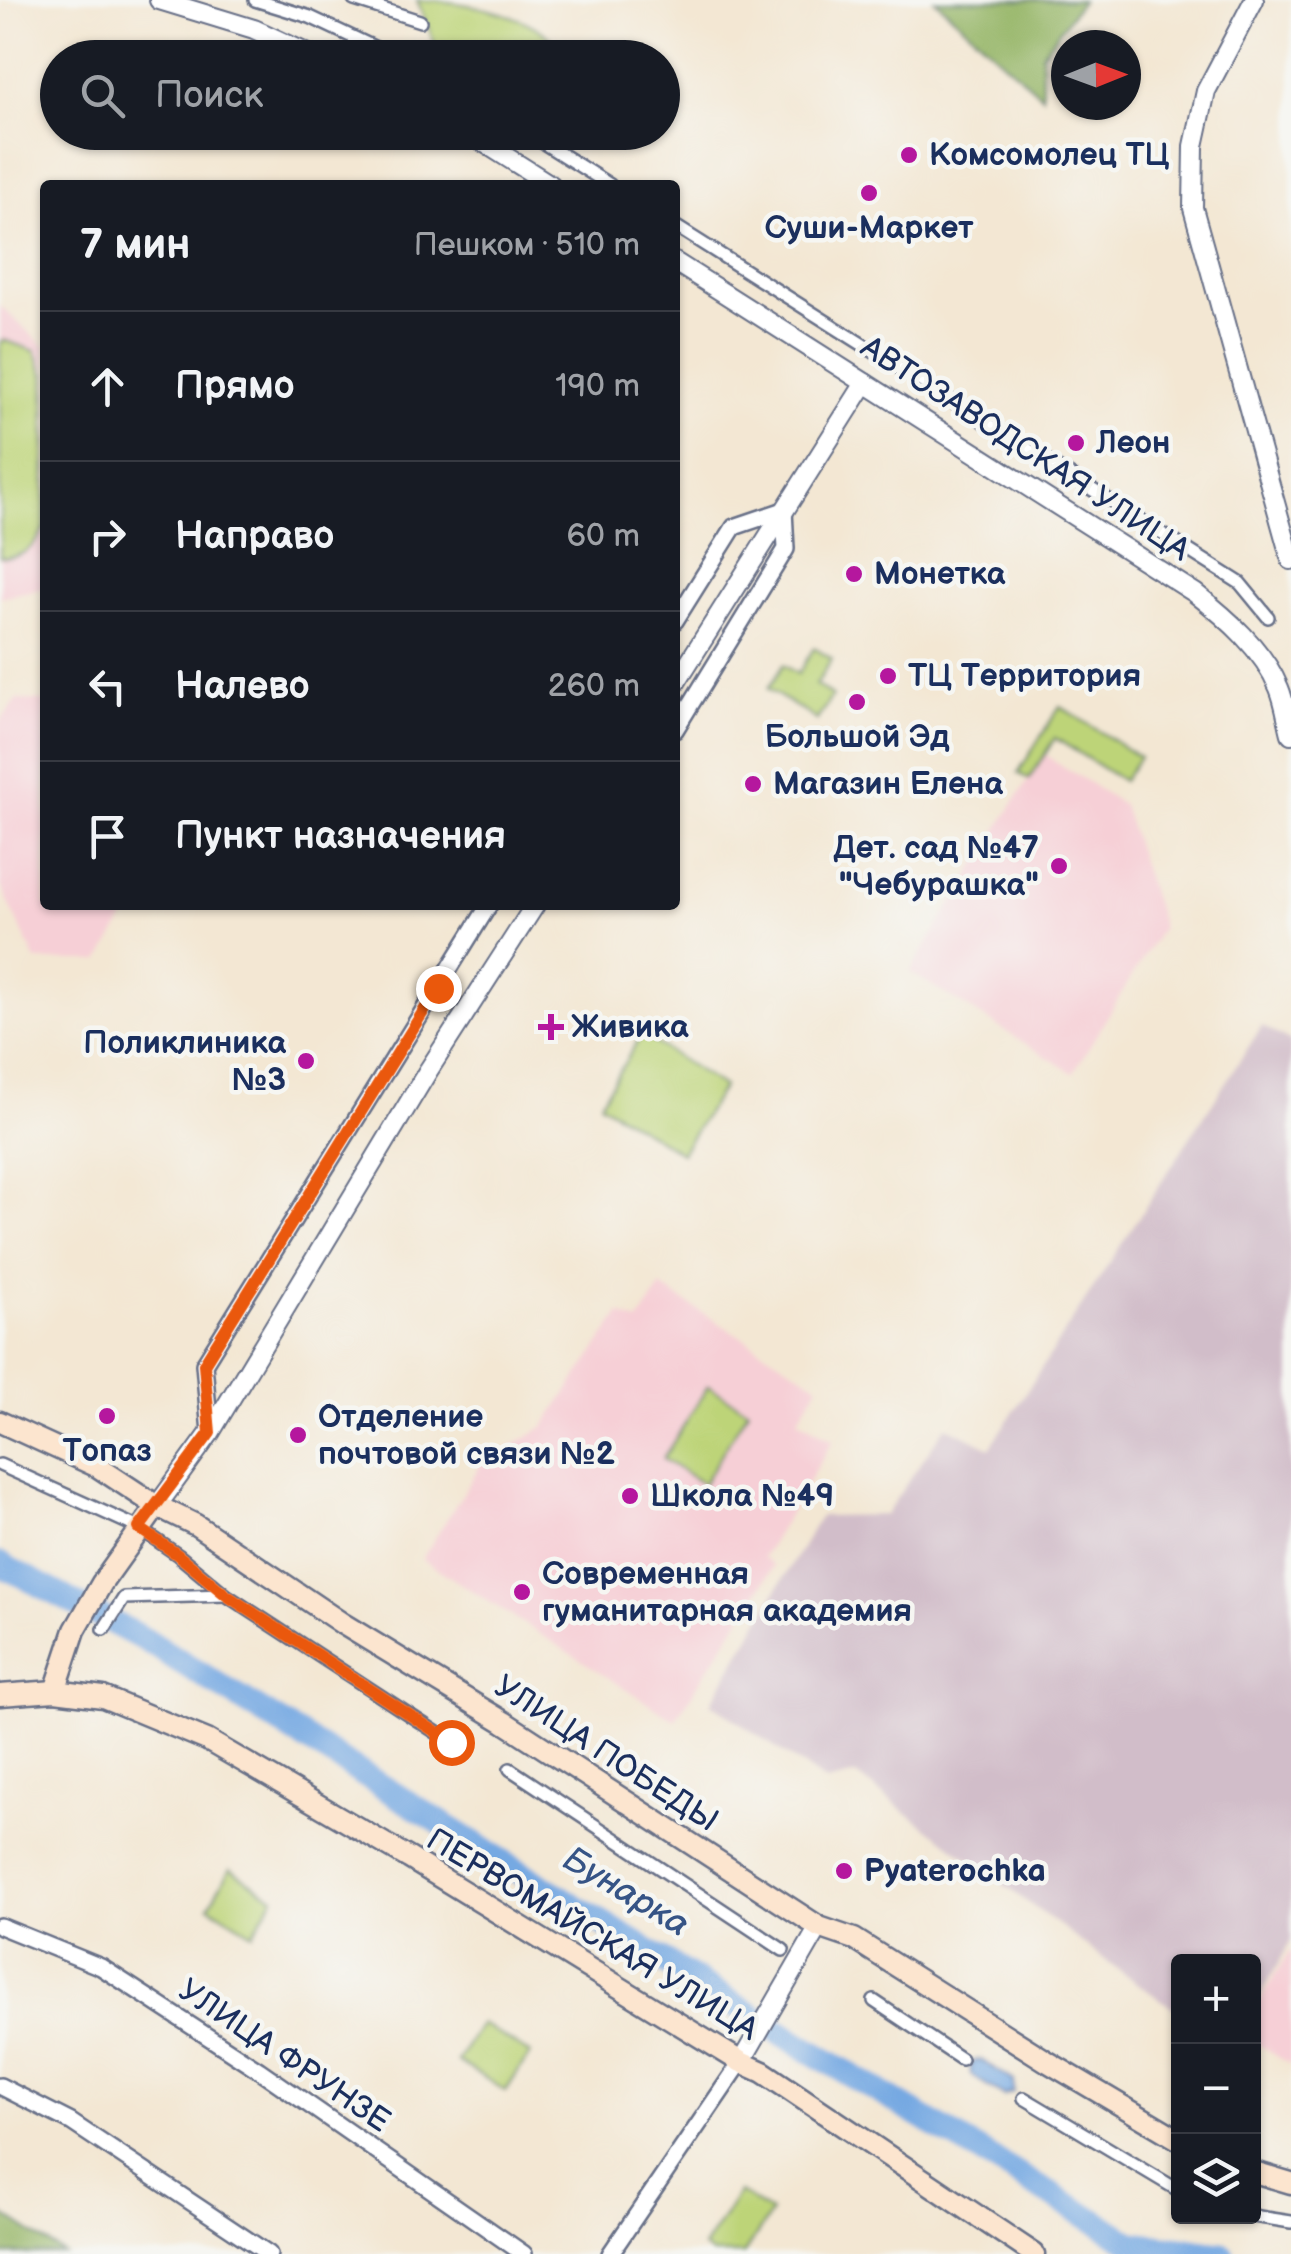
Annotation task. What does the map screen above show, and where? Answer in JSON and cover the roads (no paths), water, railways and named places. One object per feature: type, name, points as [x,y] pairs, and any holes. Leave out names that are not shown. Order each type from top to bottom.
[{"type":"main road","name":"УЛИЦА ПОБЕДЫ","points":[[0,1422],[98,1468],[157,1506],[196,1525],[342,1624],[540,1744],[819,1927],[854,1939],[1171,2135]]},
{"type":"main road","points":[[0,1694],[55,1691],[75,1630],[133,1525],[157,1506]]},
{"type":"main road","name":"ПЕРВОМАЙСКАЯ УЛИЦА","points":[[55,1691],[103,1697],[207,1740],[409,1858],[740,2062],[764,2072],[1034,2254]]},
{"type":"main road","points":[[1261,2174],[1291,2184]]},
{"type":"street","points":[[159,0],[276,40]]},
{"type":"street","points":[[256,0],[358,40]]},
{"type":"street","points":[[354,0],[420,21]]},
{"type":"street","points":[[1254,0],[1206,91],[1194,146],[1193,208],[1291,560]]},
{"type":"street","points":[[496,150],[543,180]]},
{"type":"street","points":[[555,150],[602,180]]},
{"type":"street","points":[[680,229],[1240,583],[1268,617]]},
{"type":"street","name":"АВТОЗАВОДСКАЯ УЛИЦА","points":[[680,265],[1195,593],[1236,628],[1285,683],[1291,734]]},
{"type":"street","points":[[680,676],[864,383]]},
{"type":"street","points":[[680,612],[734,527],[784,510]]},
{"type":"street","points":[[680,722],[786,549],[784,510]]},
{"type":"street","points":[[210,1433],[204,1364],[486,910]]},
{"type":"street","points":[[157,1506],[210,1433],[428,1071],[532,910]]},
{"type":"street","points":[[0,1465],[133,1525],[178,1555],[226,1595],[451,1742]]},
{"type":"street","points":[[104,1629],[124,1598],[226,1595]]},
{"type":"street","points":[[510,1769],[782,1950]]},
{"type":"street","name":"УЛИЦА ФРУНЗЕ","points":[[0,1926],[101,1968],[259,2070],[524,2254]]},
{"type":"street","points":[[610,2254],[740,2062],[819,1927]]},
{"type":"street","points":[[874,2001],[960,2059]]},
{"type":"street","points":[[0,2086],[71,2122],[269,2254]]},
{"type":"street","points":[[1024,2098],[1171,2186]]},
{"type":"street","points":[[1261,2217],[1291,2222]]},
{"type":"water","points":[[975,2060],[1014,2081],[1014,2092],[1004,2096],[971,2075],[970,2064]]},
{"type":"waterway","name":"Бунарка","points":[[0,1564],[149,1642],[764,2023],[1132,2243],[1222,2254]]},
{"type":"place","name":"Комсомолец ТЦ","points":[[909,155]]},
{"type":"place","name":"Суши-Маркет","points":[[869,193]]},
{"type":"place","name":"Леон","points":[[1076,443]]},
{"type":"place","name":"Монетка","points":[[854,574]]},
{"type":"place","name":"ТЦ Территория","points":[[888,676]]},
{"type":"place","name":"Большой Эд","points":[[857,702]]},
{"type":"place","name":"Магазин Елена","points":[[753,784]]},
{"type":"place","name":"Дет. сад №47 \"Чебурашка\"","points":[[1059,866]]},
{"type":"place","name":"Живика","points":[[551,1027]]},
{"type":"place","name":"Поликлиника №3","points":[[306,1061]]},
{"type":"place","name":"Топаз","points":[[107,1416]]},
{"type":"place","name":"Отделение почтовой связи №2","points":[[298,1435]]},
{"type":"place","name":"Школа №49","points":[[630,1496]]},
{"type":"place","name":"Современная гуманитарная академия","points":[[522,1592]]},
{"type":"place","name":"Pyaterochka","points":[[844,1871]]}]
